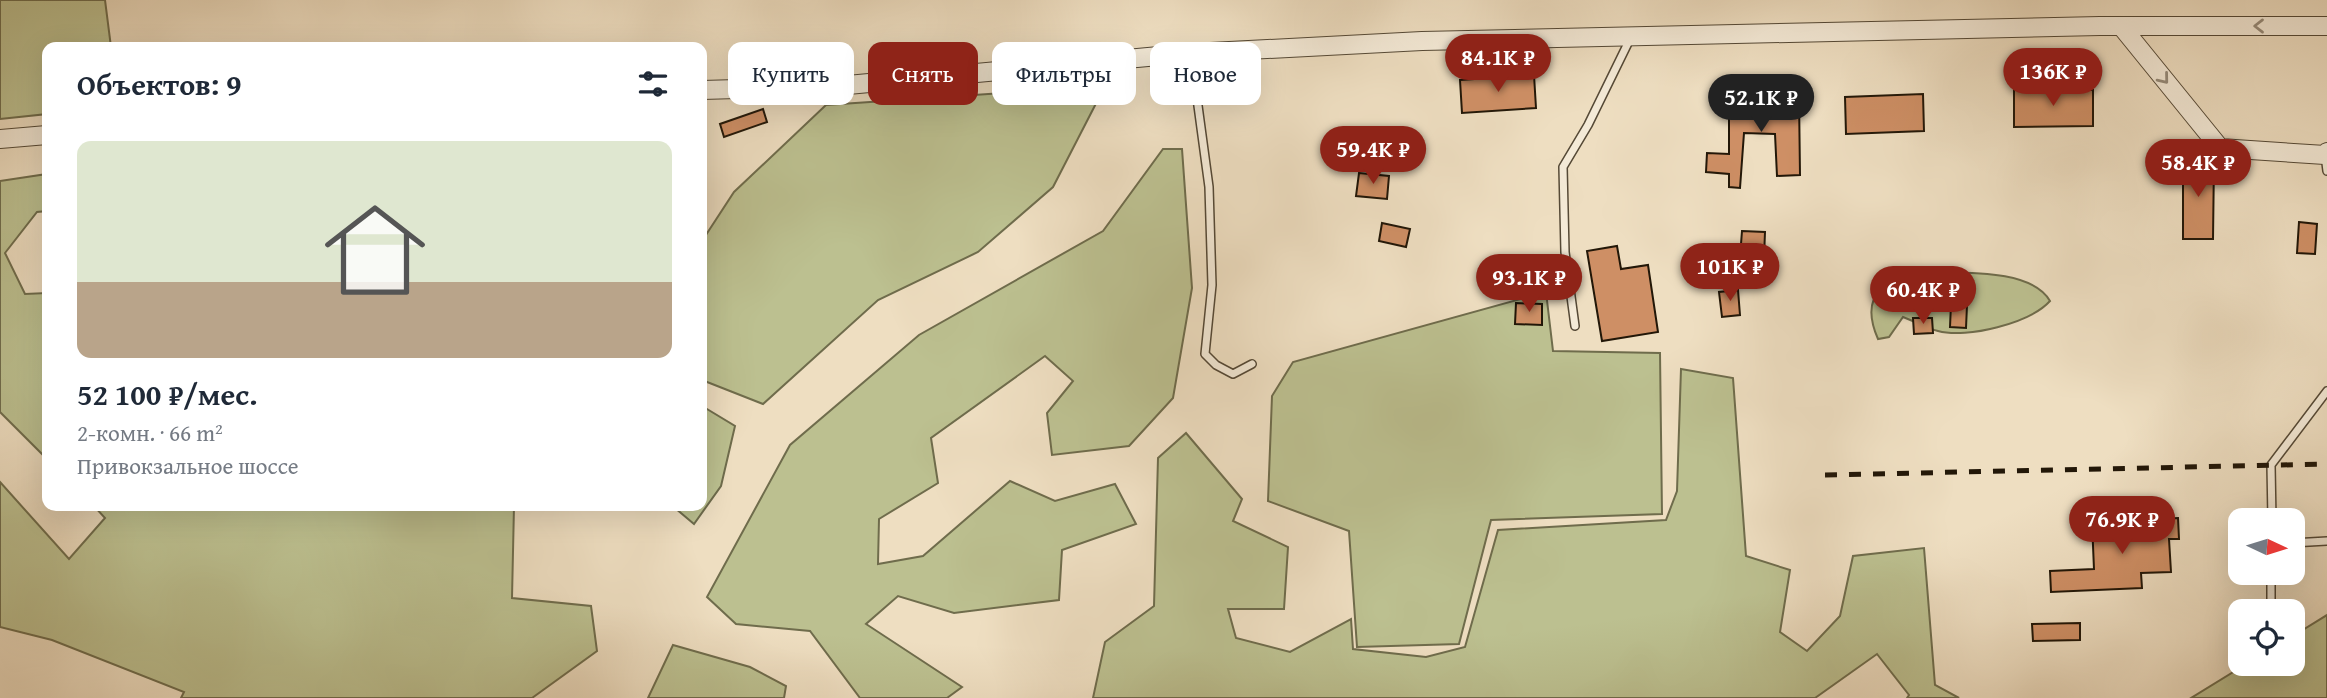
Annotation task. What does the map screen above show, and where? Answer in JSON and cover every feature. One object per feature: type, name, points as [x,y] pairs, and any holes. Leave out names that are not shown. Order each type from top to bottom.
[{"type":"street","points":[[1261,49],[1422,41],[1631,36],[2121,26],[2327,26]]},
{"type":"street","points":[[2121,26],[2220,148],[2326,159]]},
{"type":"street","points":[[707,90],[837,86],[1150,57]]},
{"type":"street","points":[[0,139],[42,135]]},
{"type":"lane","points":[[1575,326],[1565,252],[1563,167],[1588,125],[1631,36]]},
{"type":"lane","points":[[1198,105],[1209,187],[1212,285],[1205,354],[1216,365],[1233,374],[1252,364]]},
{"type":"lane","points":[[2272,508],[2271,465],[2327,391]]},
{"type":"lane","points":[[2305,542],[2327,541]]},
{"type":"green space","points":[[0,0],[105,0],[110,42],[42,42],[42,115],[0,119]]},
{"type":"green space","points":[[992,94],[992,105],[1095,105],[1053,187],[978,252],[878,300],[763,404],[707,382],[707,233],[734,192],[826,105],[868,102],[868,105],[978,105],[978,95]]},
{"type":"green space","points":[[1163,149],[1182,149],[1192,288],[1173,398],[1129,446],[1052,455],[1047,413],[1073,381],[1045,356],[931,438],[938,483],[879,519],[878,564],[923,556],[1010,481],[1055,501],[1115,484],[1136,524],[1062,550],[1059,600],[954,613],[898,596],[866,624],[962,687],[947,698],[860,698],[810,631],[736,624],[707,597],[790,445],[919,335],[1103,231]]},
{"type":"green space","points":[[42,175],[42,212],[37,212],[5,253],[25,294],[42,293],[42,454],[0,412],[0,181]]},
{"type":"green space","points":[[1931,272],[1978,273],[2013,278],[2041,291],[2050,301],[2041,309],[2013,322],[1965,333],[1938,331],[1903,317],[1889,337],[1878,339],[1872,309],[1874,298],[1881,289],[1902,277]]},
{"type":"green space","points":[[1546,292],[1553,351],[1660,353],[1662,514],[1491,520],[1459,644],[1357,647],[1349,531],[1268,501],[1272,396],[1293,362]]},
{"type":"green space","points":[[1681,369],[1733,378],[1746,556],[1790,570],[1780,632],[1807,651],[1840,616],[1853,556],[1924,548],[1935,685],[1959,698],[1907,698],[1909,695],[1877,654],[1815,698],[1093,698],[1105,642],[1154,606],[1158,458],[1186,433],[1242,499],[1233,521],[1288,547],[1284,609],[1228,609],[1236,638],[1290,652],[1351,619],[1353,649],[1426,657],[1465,647],[1498,530],[1666,520],[1677,491]]},
{"type":"green space","points":[[707,409],[735,426],[721,486],[707,506]]},
{"type":"green space","points":[[0,482],[69,559],[105,518],[99,511],[514,511],[512,598],[591,606],[597,651],[532,698],[181,698],[184,692],[52,640],[0,627]]},
{"type":"green space","points":[[679,511],[703,511],[694,524]]},
{"type":"green space","points":[[2327,615],[2327,698],[2191,698],[2228,675],[2305,676],[2305,629]]},
{"type":"green space","points":[[673,645],[750,667],[786,686],[784,698],[648,698]]},
{"type":"building","points":[[1534,75],[1536,108],[1462,113],[1460,80]]},
{"type":"building","points":[[2014,90],[2093,90],[2093,126],[2014,127]]},
{"type":"building","points":[[1923,94],[1924,131],[1846,134],[1845,97]]},
{"type":"building","points":[[1729,96],[1799,97],[1800,175],[1777,176],[1775,134],[1744,133],[1740,188],[1729,187],[1729,174],[1706,172],[1707,153],[1729,154]]},
{"type":"building","points":[[763,109],[767,122],[724,137],[720,124]]},
{"type":"building","points":[[2183,160],[2214,160],[2213,239],[2183,239]]},
{"type":"building","points":[[1359,173],[1389,176],[1387,199],[1356,196]]},
{"type":"building","points":[[2299,222],[2317,224],[2315,254],[2297,253]]},
{"type":"building","points":[[1382,223],[1410,229],[1406,247],[1379,241]]},
{"type":"building","points":[[1742,231],[1765,232],[1764,258],[1740,257]]},
{"type":"building","points":[[1617,246],[1621,269],[1648,265],[1658,332],[1602,341],[1587,251]]},
{"type":"building","points":[[1738,290],[1740,315],[1722,317],[1719,292]]},
{"type":"building","points":[[1516,303],[1542,304],[1542,325],[1515,324]]},
{"type":"building","points":[[1951,304],[1967,305],[1966,328],[1950,327]]},
{"type":"building","points":[[1913,318],[1932,318],[1933,333],[1914,334]]},
{"type":"building","points":[[2178,518],[2179,539],[2169,539],[2171,572],[2141,573],[2142,588],[2051,592],[2050,571],[2094,569],[2092,522]]},
{"type":"building","points":[[2080,623],[2080,640],[2033,641],[2032,624]]},
{"type":"railway","points":[[1825,475],[2327,464]]}]
